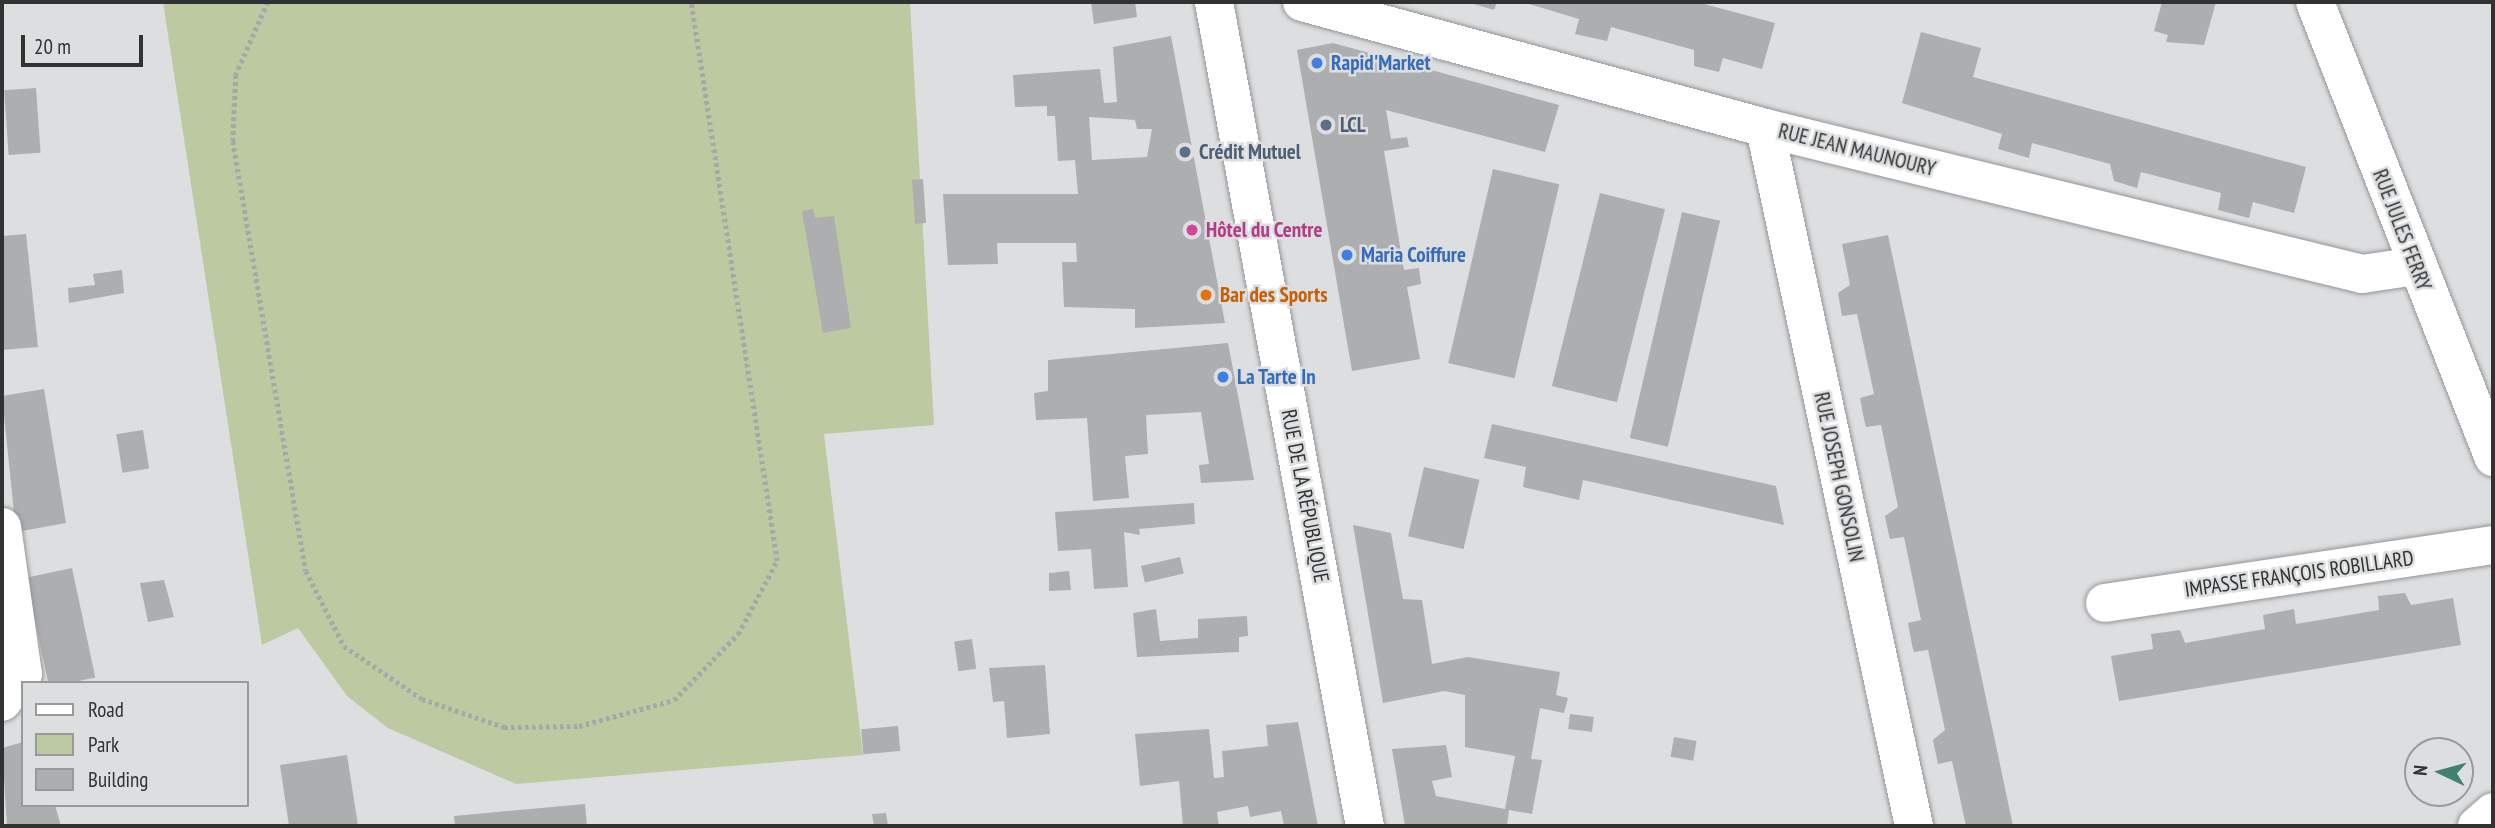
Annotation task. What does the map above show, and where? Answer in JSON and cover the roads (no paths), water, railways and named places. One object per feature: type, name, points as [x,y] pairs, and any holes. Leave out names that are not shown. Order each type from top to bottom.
[{"type":"street","name":"RUE DE LA RÉPUBLIQUE","points":[[1214,2],[1365,826]]},
{"type":"street","name":"RUE JEAN MAUNOURY","points":[[1302,2],[1765,128],[2362,274],[2416,266]]},
{"type":"street","name":"RUE JULES FERRY","points":[[2315,2],[2416,266],[2493,457]]},
{"type":"street","name":"RUE JOSEPH GONSOLIN","points":[[1765,128],[1914,826]]},
{"type":"street","points":[[2,527],[23,674],[2,702]]},
{"type":"street","name":"IMPASSE FRANÇOIS ROBILLARD","points":[[2105,603],[2493,545]]},
{"type":"street","points":[[2477,826],[2493,811]]},
{"type":"place","name":"Rapid'Market","points":[[1317,63]]},
{"type":"place","name":"LCL","points":[[1326,125]]},
{"type":"place","name":"Crédit Mutuel","points":[[1185,152]]},
{"type":"place","name":"Hôtel du Centre","points":[[1192,230]]},
{"type":"place","name":"Maria Coiffure","points":[[1347,255]]},
{"type":"place","name":"Bar des Sports","points":[[1206,295]]},
{"type":"place","name":"La Tarte In","points":[[1223,377]]}]
